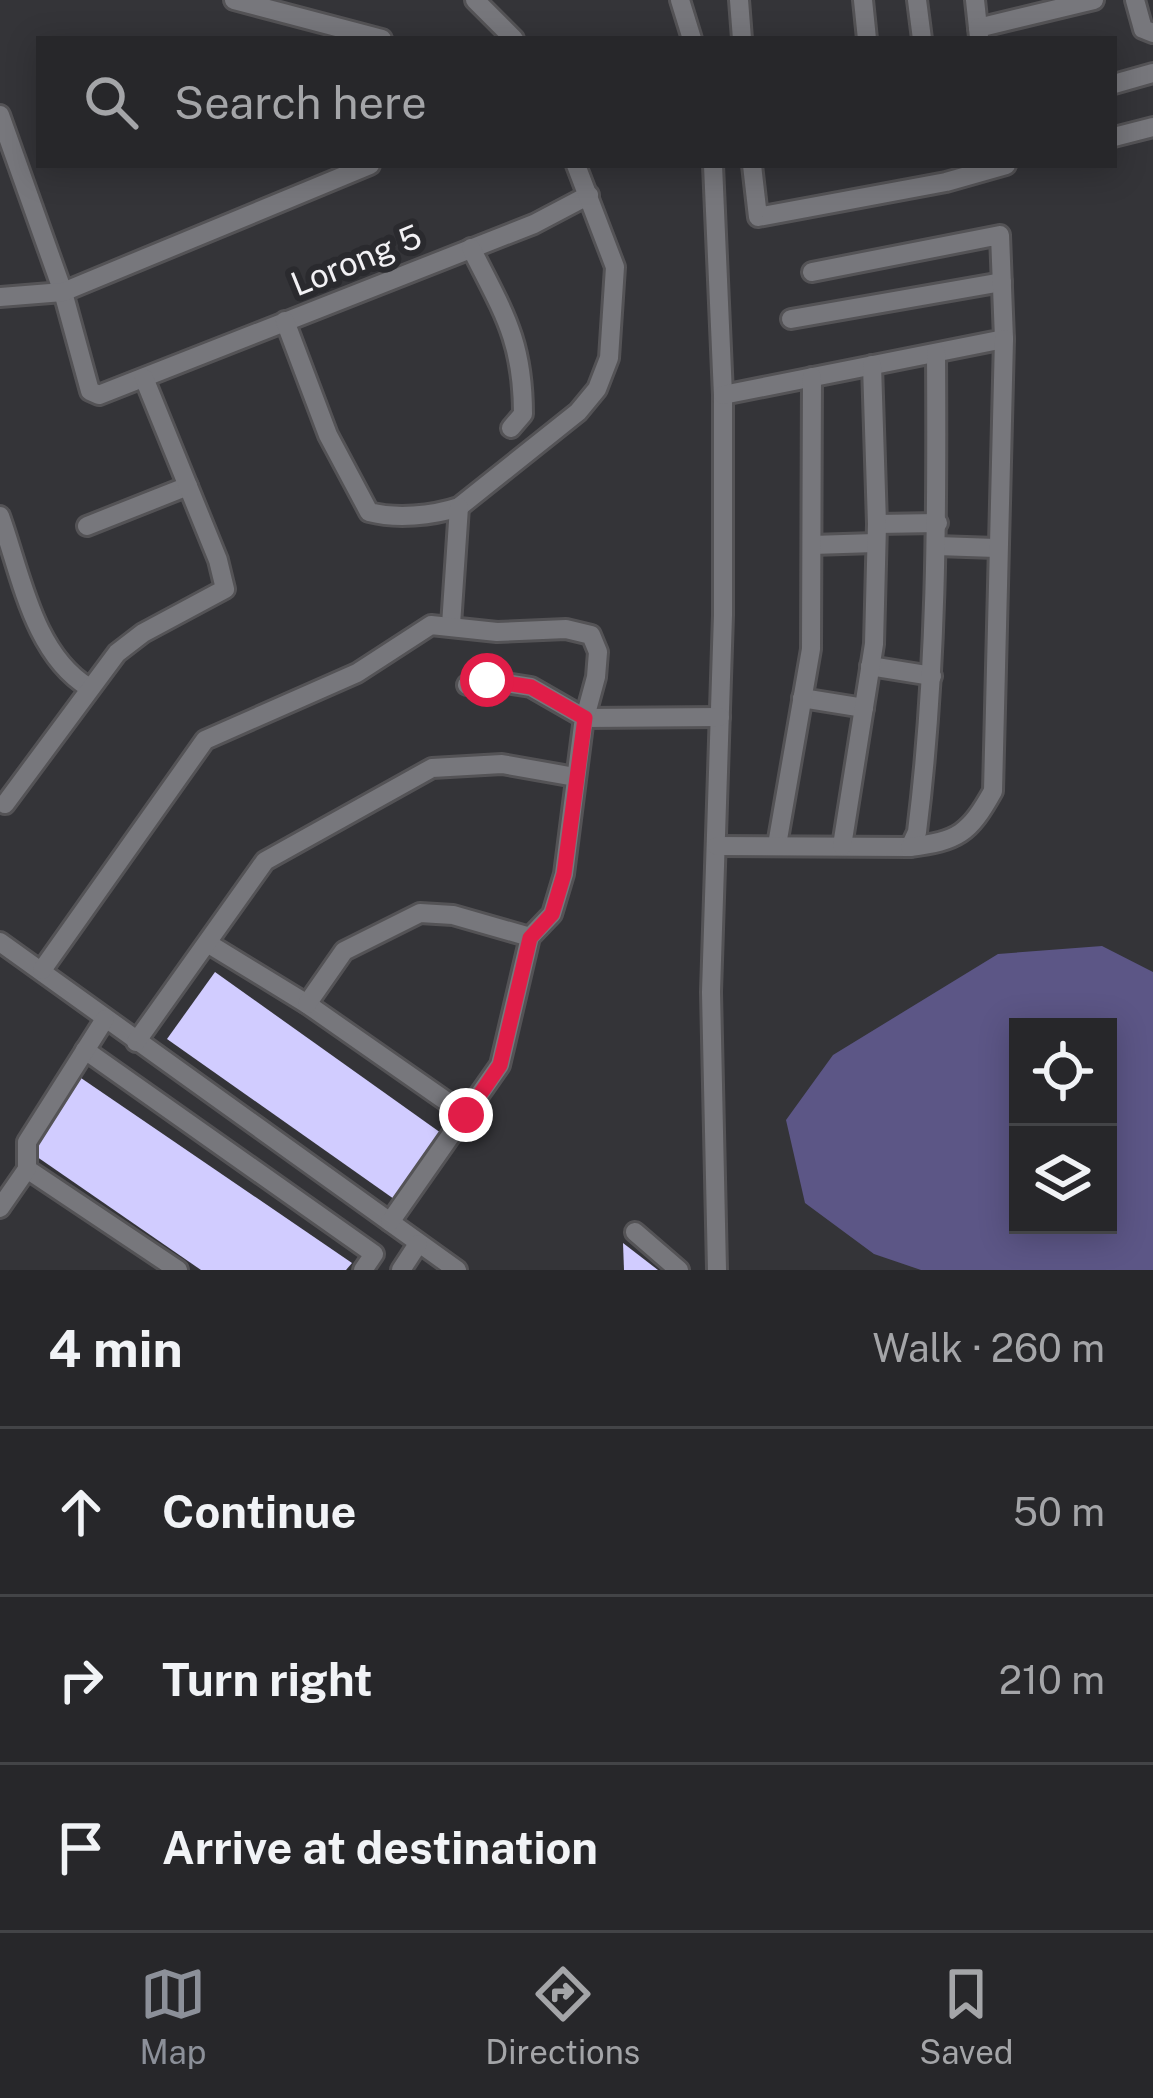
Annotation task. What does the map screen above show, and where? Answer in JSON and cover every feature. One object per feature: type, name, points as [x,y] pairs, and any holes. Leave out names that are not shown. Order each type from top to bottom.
[{"type":"street","points":[[234,0],[315,29],[362,36]]},
{"type":"street","points":[[475,0],[511,36]]},
{"type":"street","points":[[680,0],[691,36]]},
{"type":"street","points":[[739,0],[742,36]]},
{"type":"street","points":[[863,0],[867,36]]},
{"type":"street","points":[[917,0],[922,36]]},
{"type":"street","points":[[975,0],[979,34],[1094,0]]},
{"type":"street","points":[[1135,0],[1143,29],[1153,33]]},
{"type":"street","points":[[1117,83],[1153,73]]},
{"type":"street","points":[[0,115],[63,292]]},
{"type":"street","points":[[1117,136],[1153,127]]},
{"type":"street","points":[[20,174],[36,166]]},
{"type":"street","points":[[0,297],[63,292],[363,168]]},
{"type":"street","points":[[285,321],[328,435],[369,512],[386,517],[459,507],[578,412],[597,389],[609,358],[615,267],[577,168]]},
{"type":"street","points":[[713,168],[723,395],[711,992],[717,1270]]},
{"type":"street","points":[[752,168],[758,217],[931,175],[984,168]]},
{"type":"street","name":"Lorong 5","points":[[63,292],[91,391],[99,395],[534,224],[589,195]]},
{"type":"street","points":[[717,846],[910,847],[948,842],[966,832],[993,791],[996,548],[1004,435],[1000,236],[812,272]]},
{"type":"street","points":[[471,248],[519,348],[524,414],[511,428]]},
{"type":"street","points":[[791,319],[1002,282]]},
{"type":"street","points":[[723,395],[1004,339]]},
{"type":"street","points":[[910,847],[917,832],[932,676],[938,546],[936,352]]},
{"type":"street","points":[[842,846],[870,666],[876,534],[872,365]]},
{"type":"street","points":[[777,845],[811,649],[812,377]]},
{"type":"street","points":[[2,804],[117,653],[142,633],[225,589],[218,560],[144,378]]},
{"type":"street","points":[[87,526],[188,486]]},
{"type":"street","points":[[451,626],[459,507]]},
{"type":"street","points":[[0,516],[49,650],[88,687]]},
{"type":"street","points":[[812,545],[938,523]]},
{"type":"street","points":[[938,546],[996,548]]},
{"type":"street","points":[[42,970],[205,740],[357,673],[431,625],[497,632],[566,628],[591,634],[598,652],[596,677],[575,777],[564,874],[552,914],[530,938],[500,1065],[390,1222]]},
{"type":"street","points":[[870,666],[932,676]]},
{"type":"street","points":[[467,685],[487,680],[531,687],[585,718],[720,717]]},
{"type":"street","points":[[802,698],[864,708]]},
{"type":"street","points":[[136,1042],[265,861],[432,768],[502,764],[575,777]]},
{"type":"street","points":[[307,1004],[344,951],[420,913],[453,915],[530,938]]},
{"type":"street","points":[[0,942],[457,1270]]},
{"type":"street","points":[[209,944],[307,1004],[466,1115]]},
{"type":"street","points":[[0,1208],[27,1169],[27,1142],[105,1019]]},
{"type":"street","points":[[85,1050],[374,1254],[363,1270]]},
{"type":"street","points":[[27,1169],[178,1270]]},
{"type":"street","points":[[635,1232],[679,1270]]},
{"type":"street","points":[[403,1269],[418,1244]]},
{"type":"shaded area","points":[[1102,946],[1153,972],[1153,1270],[921,1270],[874,1254],[805,1203],[786,1120],[833,1055],[998,954]]},
{"type":"building","points":[[215,972],[441,1133],[394,1199],[167,1039]]},
{"type":"building","points":[[81,1078],[352,1263],[346,1270],[201,1270],[30,1152]]},
{"type":"building","points":[[623,1243],[658,1270],[624,1270]]},
{"type":"route","points":[[466,1115],[500,1065],[530,938],[552,914],[564,874],[585,718],[531,687],[487,680]]}]
